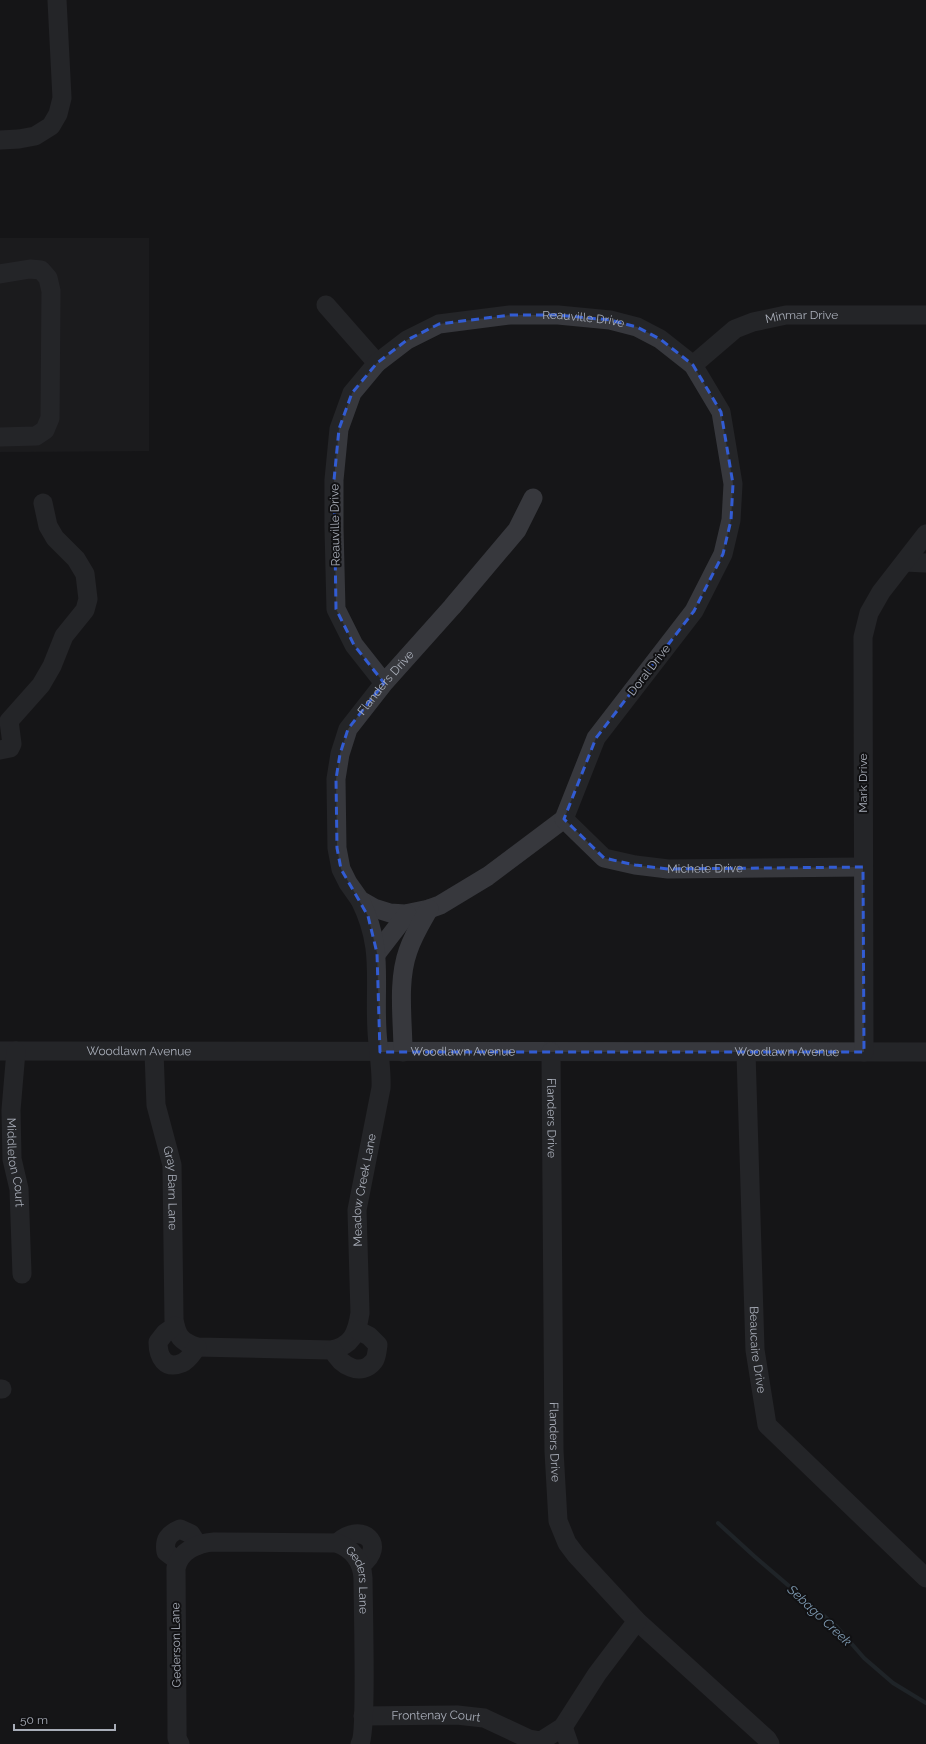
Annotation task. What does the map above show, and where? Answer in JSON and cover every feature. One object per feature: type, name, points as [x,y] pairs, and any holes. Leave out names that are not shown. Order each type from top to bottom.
[{"type":"street","points":[[0,140],[35,136],[51,126],[58,114],[62,98],[57,0]]},
{"type":"street","points":[[0,274],[30,269],[41,270],[48,278],[51,291],[50,418],[45,430],[36,436],[0,437]]},
{"type":"street","points":[[326,306],[377,363]]},
{"type":"street","name":"Reauville Drive","points":[[384,683],[354,645],[336,609],[334,527],[334,480],[339,429],[352,393],[377,363],[407,340],[439,324],[510,315],[558,315],[610,320],[636,327],[660,339],[693,365]]},
{"type":"street","name":"Minmar Drive","points":[[693,365],[735,328],[752,322],[786,315],[926,315]]},
{"type":"street","name":"Doral Drive","points":[[564,819],[596,738],[694,611],[723,554],[731,520],[733,484],[721,412],[693,365]]},
{"type":"street","name":"Flanders Drive","points":[[380,1052],[377,1032],[377,953],[374,937],[368,916],[360,900],[348,883],[341,868],[337,848],[336,778],[340,754],[348,729],[384,683],[452,608],[517,530],[534,498]]},
{"type":"street","points":[[0,750],[10,748],[9,721],[41,685],[52,666],[64,636],[80,616],[88,599],[85,574],[76,559],[55,538],[48,526],[43,503]]},
{"type":"street","name":"Mark Drive","points":[[864,1052],[862,867],[863,637],[869,613],[881,592],[926,534]]},
{"type":"street","points":[[905,562],[926,563]]},
{"type":"street","points":[[403,1052],[403,975],[407,951],[415,933],[429,910],[488,876],[564,819]]},
{"type":"street","name":"Michele Drive","points":[[564,819],[604,858],[635,865],[668,869],[862,867]]},
{"type":"street","name":"Flanders Drive","points":[[360,900],[374,908],[390,913],[406,914],[429,910]]},
{"type":"street","points":[[377,953],[406,914]]},
{"type":"street","name":"Woodlawn Avenue","points":[[8,1051],[926,1052]]},
{"type":"street","name":"Middleton Court","points":[[8,1051],[12,1160],[19,1189],[22,1274]]},
{"type":"street","name":"Gray Barn Lane","points":[[154,1052],[156,1105],[172,1165],[175,1326],[176,1332],[186,1344],[197,1347]]},
{"type":"street","name":"Meadow Creek Lane","points":[[333,1350],[342,1348],[347,1344],[357,1330],[360,1313],[357,1210],[381,1088],[380,1052]]},
{"type":"street","name":"Flanders Drive","points":[[551,1052],[554,1451],[558,1521],[567,1543],[576,1555],[637,1621],[767,1739],[770,1744]]},
{"type":"street","name":"Beaucaire Drive","points":[[746,1053],[755,1350],[767,1425],[926,1578]]},
{"type":"street","points":[[175,1326],[165,1333],[158,1342],[158,1353],[164,1362],[173,1365],[183,1363],[197,1347],[333,1350],[336,1357],[345,1366],[358,1370],[368,1367],[375,1360],[378,1346],[369,1336],[357,1330]]},
{"type":"street","name":"Geders Lane","points":[[187,1553],[214,1542],[336,1543],[348,1548],[361,1564],[363,1578],[363,1716]]},
{"type":"street","name":"Gederson Lane","points":[[178,1743],[175,1576],[187,1553]]},
{"type":"street","name":"Frontenay Court","points":[[363,1716],[457,1715],[484,1718],[533,1742],[566,1735],[597,1674],[637,1621]]},
{"type":"street","points":[[360,1744],[362,1741],[363,1716]]},
{"type":"highlighted area","points":[[510,315],[558,315],[610,320],[637,327],[660,339],[693,365],[721,412],[733,484],[731,520],[723,554],[694,611],[596,738],[564,819],[604,858],[635,865],[668,869],[863,867],[864,1052],[380,1052],[377,953],[368,916],[341,869],[337,848],[336,779],[340,754],[348,729],[384,683],[354,645],[336,609],[334,480],[339,429],[352,393],[377,363],[407,340],[439,324]]},
{"type":"shaded area","points":[[0,238],[149,238],[149,451],[0,452]]},
{"type":"waterway","name":"Sebago Creek","points":[[718,1523],[837,1627],[864,1658],[893,1683],[926,1703]]}]
